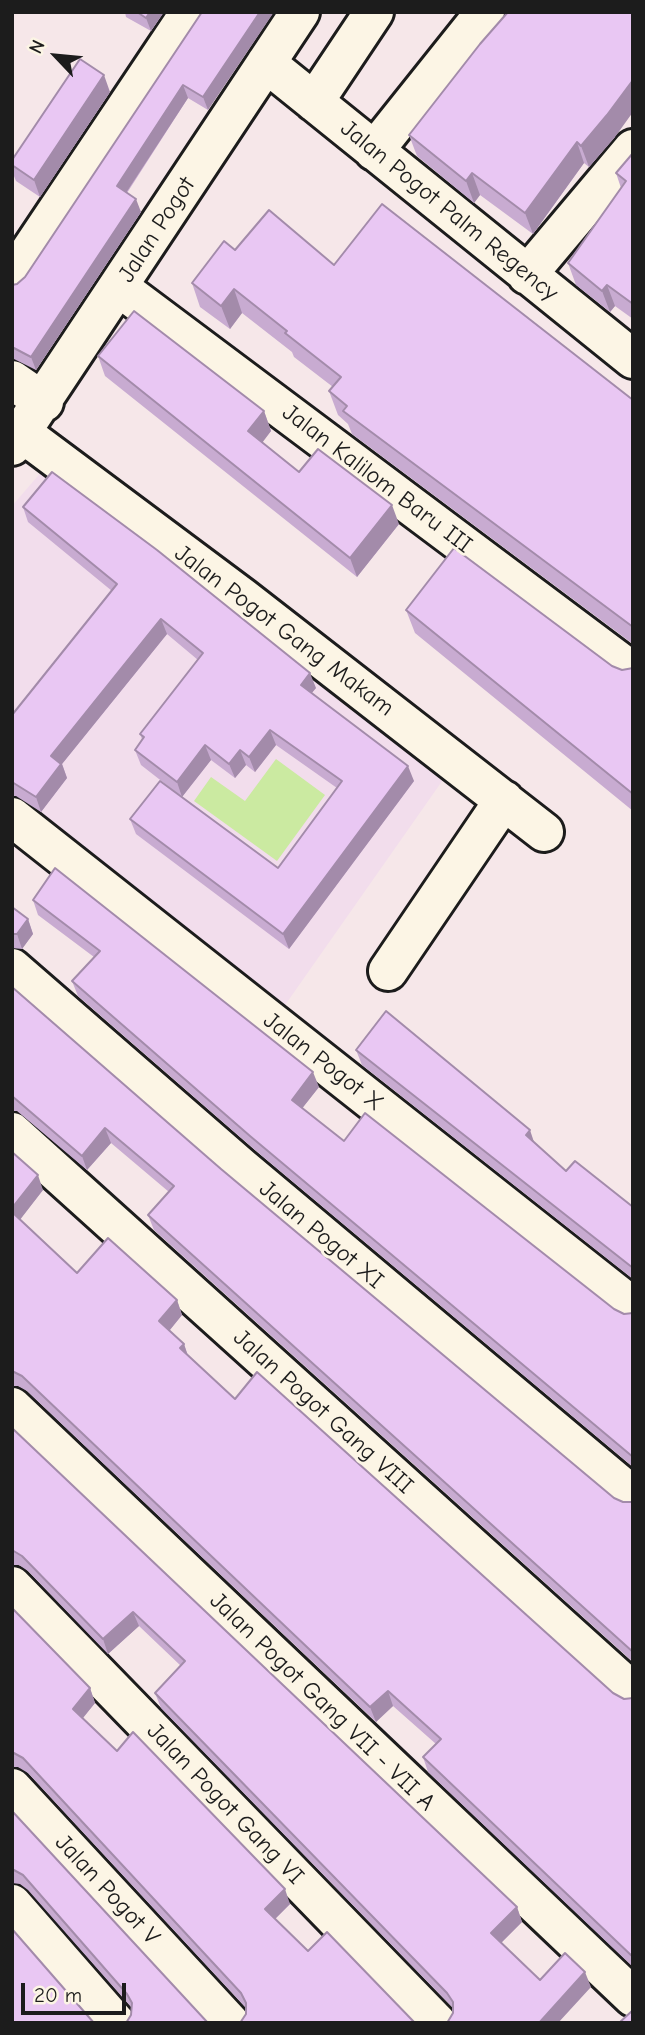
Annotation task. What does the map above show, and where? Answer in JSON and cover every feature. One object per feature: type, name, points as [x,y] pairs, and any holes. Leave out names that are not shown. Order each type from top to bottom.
[{"type":"street","points":[[12,278],[190,12]]},
{"type":"street","name":"Jalan Pogot","points":[[17,440],[300,12]]},
{"type":"street","points":[[314,103],[374,12]]},
{"type":"street","points":[[374,151],[485,12]]},
{"type":"street","name":"Jalan Pogot Palm Regency","points":[[266,63],[633,359]]},
{"type":"street","points":[[527,275],[633,149]]},
{"type":"street","name":"Jalan Kalilom Baru III","points":[[120,288],[633,672]]},
{"type":"street","points":[[12,380],[44,402]]},
{"type":"street","name":"Jalan Pogot Gang Makam","points":[[17,440],[243,598],[544,832]]},
{"type":"street","points":[[388,971],[504,800]]},
{"type":"street","name":"Jalan Pogot X","points":[[12,817],[633,1307]]},
{"type":"street","name":"Jalan Pogot XI","points":[[12,968],[241,1167],[633,1496]]},
{"type":"street","name":"Jalan Pogot Gang VIII","points":[[12,1132],[633,1692]]},
{"type":"street","name":"Jalan Pogot Gang VII - VII A","points":[[12,1407],[633,1997]]},
{"type":"street","name":"Jalan Pogot Gang VI","points":[[12,1586],[437,2023]]},
{"type":"street","name":"Jalan Pogot V","points":[[12,1788],[230,2023]]},
{"type":"street","points":[[12,1904],[116,2023]]},
{"type":"shaded area","points":[[49,463],[452,767],[276,1018],[12,813],[12,506]]},
{"type":"green space","points":[[276,759],[325,795],[277,861],[194,801],[211,777],[245,801]]},
{"type":"building","points":[[137,12],[150,12],[146,18]]},
{"type":"building","points":[[202,12],[260,12],[203,97],[183,85],[117,186],[136,199],[31,357],[12,347],[12,285],[25,277]]},
{"type":"building","points":[[508,12],[633,12],[633,80],[581,146],[577,142],[525,213],[472,173],[466,181],[409,135]]},
{"type":"building","points":[[80,59],[104,75],[34,180],[12,165],[12,160]]},
{"type":"building","points":[[633,153],[633,304],[607,285],[602,291],[568,263],[626,181],[616,173]]},
{"type":"building","points":[[382,204],[633,400],[633,627],[343,411],[347,406],[329,391],[341,377],[234,289],[221,306],[192,283],[224,241],[235,250],[269,210],[334,265]]},
{"type":"building","points":[[134,311],[264,411],[248,431],[299,472],[318,449],[392,505],[350,558],[98,356]]},
{"type":"building","points":[[52,472],[157,550],[310,673],[301,685],[408,766],[283,934],[130,819],[160,781],[278,868],[342,781],[270,730],[249,757],[240,750],[229,764],[205,745],[177,782],[135,750],[144,737],[140,734],[203,653],[161,619],[51,756],[61,764],[36,797],[12,782],[12,715],[117,584],[23,507]]},
{"type":"building","points":[[454,548],[612,666],[622,670],[633,668],[633,794],[406,610]]},
{"type":"building","points":[[55,868],[313,1072],[292,1100],[344,1141],[365,1113],[614,1309],[624,1314],[633,1313],[633,1457],[250,1136],[72,981],[100,951],[33,900]]},
{"type":"building","points":[[12,907],[28,919],[17,934],[12,934]]},
{"type":"building","points":[[12,987],[221,1169],[614,1498],[633,1502],[633,1652],[148,1215],[174,1186],[105,1128],[82,1156],[12,1096]]},
{"type":"building","points":[[386,1011],[530,1130],[526,1135],[566,1171],[575,1161],[633,1207],[633,1268],[356,1050]]},
{"type":"building","points":[[12,1152],[38,1175],[12,1208]]},
{"type":"building","points":[[12,1212],[77,1273],[108,1238],[177,1300],[159,1321],[184,1344],[180,1348],[235,1399],[257,1372],[613,1693],[624,1699],[633,1698],[633,1957],[423,1757],[441,1739],[388,1691],[370,1707],[22,1376],[12,1371]]},
{"type":"building","points":[[12,1428],[517,1907],[491,1933],[540,1980],[565,1953],[585,1972],[539,2023],[447,2023],[453,2013],[453,2002],[447,1993],[155,1693],[185,1661],[133,1612],[103,1639],[22,1556],[12,1550]]},
{"type":"building","points":[[12,1608],[90,1688],[73,1709],[117,1751],[133,1732],[285,1889],[265,1909],[308,1951],[327,1932],[415,2023],[240,2023],[246,2014],[246,2003],[241,1993],[23,1758],[12,1752]]},
{"type":"building","points":[[12,1811],[208,2023],[126,2023],[131,2015],[132,2003],[127,1994],[23,1875],[12,1869]]},
{"type":"building","points":[[12,1929],[94,2023],[12,2023]]},
{"type":"building","points":[[633,2010],[633,2023],[619,2023]]}]
